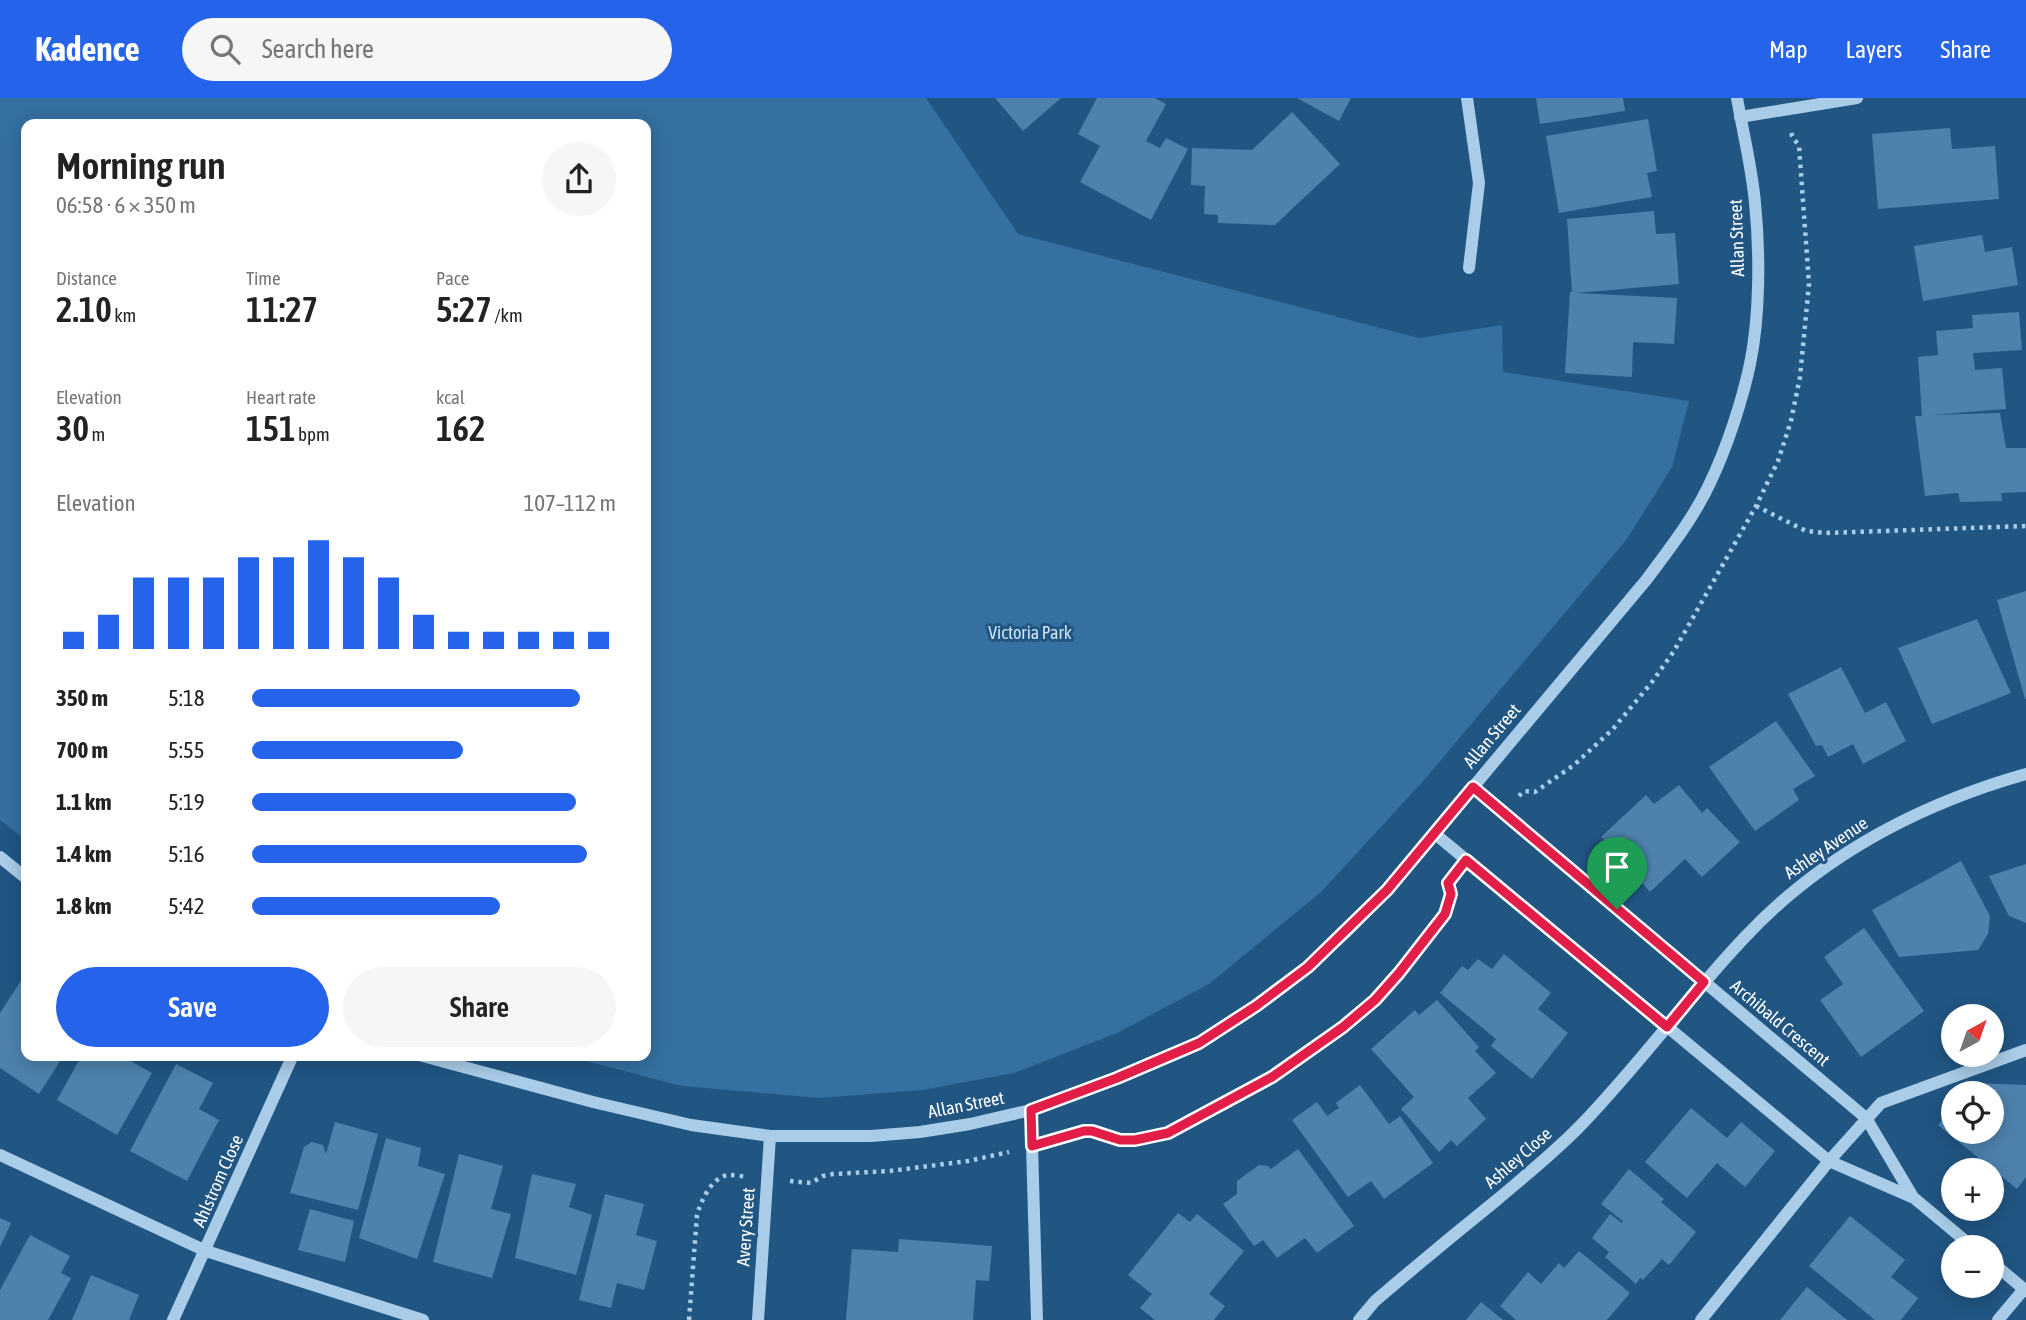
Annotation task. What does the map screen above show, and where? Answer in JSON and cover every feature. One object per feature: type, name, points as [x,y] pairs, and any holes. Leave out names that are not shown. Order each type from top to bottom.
[{"type":"street","points":[[1467,98],[1479,183],[1469,268]]},
{"type":"street","name":"Allan Street","points":[[441,1061],[691,1125],[770,1136],[870,1136],[970,1124],[1031,1110],[1117,1078],[1199,1043],[1256,1006],[1308,967],[1387,890],[1647,579],[1684,528],[1709,485],[1732,425],[1751,363],[1756,310],[1758,257],[1755,202],[1737,98]]},
{"type":"street","points":[[1740,117],[1857,98]]},
{"type":"street","name":"Ashley Avenue","points":[[1684,1007],[1746,935],[1776,906],[1834,860],[1871,836],[1917,814],[1969,792],[2026,774]]},
{"type":"street","name":"Archibald Crescent","points":[[1473,787],[1866,1118],[1913,1198]]},
{"type":"street","name":"Archibald Crescent","points":[[1434,833],[1829,1161],[1913,1198],[1958,1235]]},
{"type":"street","points":[[0,857],[21,874]]},
{"type":"street","name":"Ashley Close","points":[[1359,1320],[1376,1301],[1557,1149],[1606,1098],[1684,1007]]},
{"type":"street","points":[[1701,1320],[1829,1161],[1881,1103],[2026,1050]]},
{"type":"street","name":"Ahlstrom Close","points":[[173,1320],[290,1061]]},
{"type":"street","points":[[1031,1110],[1037,1320]]},
{"type":"street","name":"Avery Street","points":[[758,1320],[770,1136]]},
{"type":"street","points":[[0,1155],[206,1251],[423,1320]]},
{"type":"street","points":[[1998,1320],[2025,1290],[2004,1272]]},
{"type":"path","points":[[1756,506],[1806,531],[1826,534],[2026,526]]},
{"type":"path","points":[[1504,814],[1524,792]]},
{"type":"path","points":[[811,1183],[833,1174],[890,1171],[968,1161],[1084,1131],[1120,1140],[1135,1140],[1168,1133],[1272,1077],[1343,1027],[1375,1000],[1445,914],[1451,894],[1448,883],[1466,860]]},
{"type":"path","points":[[689,1320],[696,1215],[700,1202],[713,1185],[720,1177],[728,1175]]},
{"type":"green space","name":"Victoria Park","points":[[0,98],[926,98],[1018,234],[1419,338],[1502,325],[1503,372],[1689,401],[1672,467],[1627,539],[1425,779],[1321,892],[1209,984],[1117,1033],[1014,1073],[922,1090],[819,1098],[682,1086],[586,1061],[651,1061],[651,119],[21,119],[21,836],[0,820]]},
{"type":"building","points":[[995,98],[1061,98],[1023,131]]},
{"type":"building","points":[[1097,98],[1155,98],[1166,104],[1146,141],[1160,148],[1166,138],[1188,149],[1151,220],[1080,182],[1100,146],[1078,134]]},
{"type":"building","points":[[1297,98],[1351,98],[1339,121]]},
{"type":"building","points":[[1536,98],[1623,98],[1625,111],[1540,124]]},
{"type":"building","points":[[1292,112],[1340,164],[1275,225],[1218,223],[1218,215],[1204,214],[1205,186],[1191,185],[1192,148],[1252,150]]},
{"type":"building","points":[[1648,119],[1657,171],[1647,173],[1652,197],[1559,213],[1546,136]]},
{"type":"building","points":[[1950,128],[1952,149],[1995,146],[1999,199],[1878,209],[1872,134]]},
{"type":"building","points":[[1654,211],[1656,234],[1675,233],[1679,284],[1576,293],[1677,298],[1674,344],[1633,342],[1632,377],[1565,373],[1572,292],[1567,219]]},
{"type":"building","points":[[1982,235],[1985,252],[2012,247],[2018,285],[1923,301],[1914,246]]},
{"type":"building","points":[[2019,312],[2022,350],[1973,353],[1975,370],[2002,368],[2006,409],[1931,415],[2000,413],[2006,448],[2026,448],[2026,492],[2001,493],[2002,501],[1960,502],[1958,493],[1925,496],[1915,416],[1922,416],[1918,357],[1938,355],[1936,331],[1973,328],[1972,315]]},
{"type":"building","points":[[2026,591],[2026,699],[2025,699],[1997,600]]},
{"type":"building","points":[[1977,619],[2011,693],[1932,724],[1898,648]]},
{"type":"building","points":[[1841,667],[1865,713],[1886,702],[1906,741],[1863,764],[1853,744],[1828,757],[1822,745],[1816,746],[1788,694]]},
{"type":"building","points":[[1776,721],[1815,776],[1793,789],[1799,800],[1755,831],[1709,767]]},
{"type":"building","points":[[1679,785],[1702,813],[1707,808],[1740,842],[1702,877],[1685,859],[1650,892],[1601,837],[1646,795],[1654,804]]},
{"type":"building","points":[[1961,861],[1990,916],[1988,934],[1978,950],[1899,957],[1872,910]]},
{"type":"building","points":[[2026,864],[2026,923],[2009,916],[1989,876]]},
{"type":"building","points":[[1864,928],[1924,1011],[1861,1057],[1820,1000],[1843,984],[1824,957]]},
{"type":"building","points":[[1504,954],[1551,993],[1538,1009],[1568,1033],[1532,1079],[1491,1046],[1496,1039],[1440,993],[1462,966],[1468,970],[1478,959],[1492,969]]},
{"type":"building","points":[[21,981],[21,1061],[60,1061],[39,1094],[0,1068],[0,1013]]},
{"type":"building","points":[[1437,1000],[1479,1047],[1475,1051],[1496,1073],[1468,1098],[1486,1119],[1457,1146],[1451,1140],[1439,1152],[1401,1109],[1414,1097],[1371,1049],[1415,1010],[1419,1015]]},
{"type":"building","points":[[79,1061],[131,1061],[152,1073],[117,1135],[57,1100]]},
{"type":"building","points":[[176,1064],[213,1083],[199,1109],[219,1120],[187,1181],[130,1151]]},
{"type":"building","points":[[2004,1084],[2026,1085],[2026,1177],[2017,1189],[2004,1178],[2004,1158],[1979,1158],[1961,1144],[2004,1144]]},
{"type":"building","points":[[1360,1085],[1389,1124],[1400,1116],[1433,1163],[1384,1199],[1371,1181],[1348,1197],[1292,1120],[1317,1102],[1327,1116],[1339,1108],[1336,1103]]},
{"type":"building","points":[[1691,1108],[1727,1138],[1741,1122],[1775,1151],[1745,1187],[1717,1163],[1687,1198],[1645,1162]]},
{"type":"building","points":[[335,1122],[378,1134],[358,1210],[290,1193],[304,1147],[312,1142],[323,1145],[326,1154]]},
{"type":"building","points":[[386,1138],[421,1148],[418,1166],[445,1174],[417,1259],[359,1238]]},
{"type":"building","points":[[1298,1149],[1354,1226],[1317,1253],[1305,1238],[1277,1258],[1263,1240],[1254,1246],[1223,1204],[1237,1194],[1237,1181],[1259,1165],[1271,1169]]},
{"type":"building","points":[[459,1154],[503,1166],[491,1209],[511,1214],[492,1278],[433,1262]]},
{"type":"building","points":[[1629,1169],[1664,1199],[1661,1202],[1696,1232],[1669,1265],[1662,1259],[1636,1284],[1605,1257],[1609,1252],[1592,1238],[1610,1214],[1622,1223],[1623,1221],[1601,1204]]},
{"type":"building","points":[[532,1174],[576,1184],[569,1207],[592,1215],[576,1275],[515,1258]]},
{"type":"building","points":[[605,1194],[644,1204],[636,1235],[657,1241],[644,1290],[617,1283],[611,1308],[579,1300]]},
{"type":"building","points":[[310,1209],[354,1221],[345,1262],[298,1250]]},
{"type":"building","points":[[1178,1213],[1190,1222],[1197,1214],[1244,1251],[1209,1294],[1225,1306],[1214,1320],[1155,1320],[1140,1308],[1152,1294],[1128,1275]]},
{"type":"building","points":[[1850,1216],[1905,1260],[1891,1277],[1918,1298],[1901,1320],[1875,1320],[1809,1266]]},
{"type":"building","points":[[0,1218],[11,1223],[0,1247]]},
{"type":"building","points":[[30,1235],[70,1256],[61,1273],[71,1278],[48,1320],[0,1320],[0,1290]]},
{"type":"building","points":[[899,1239],[992,1246],[989,1281],[976,1280],[973,1320],[846,1320],[852,1249],[898,1252]]},
{"type":"building","points":[[1579,1251],[1630,1293],[1607,1320],[1516,1320],[1500,1306],[1528,1272],[1541,1284],[1559,1263],[1564,1268]]},
{"type":"building","points":[[91,1275],[139,1295],[129,1320],[72,1320]]},
{"type":"building","points":[[1807,1287],[1847,1320],[1780,1320]]},
{"type":"building","points":[[1481,1302],[1503,1320],[1466,1320]]},
{"type":"route","points":[[1473,787],[1617,909],[1704,982],[1667,1027],[1466,860],[1448,883],[1451,894],[1445,914],[1375,1000],[1343,1027],[1272,1077],[1200,1117],[1150,1139],[1120,1140],[1084,1131],[1032,1146],[1031,1110],[1117,1078],[1199,1043],[1256,1006],[1308,967],[1387,890],[1473,787]]}]
